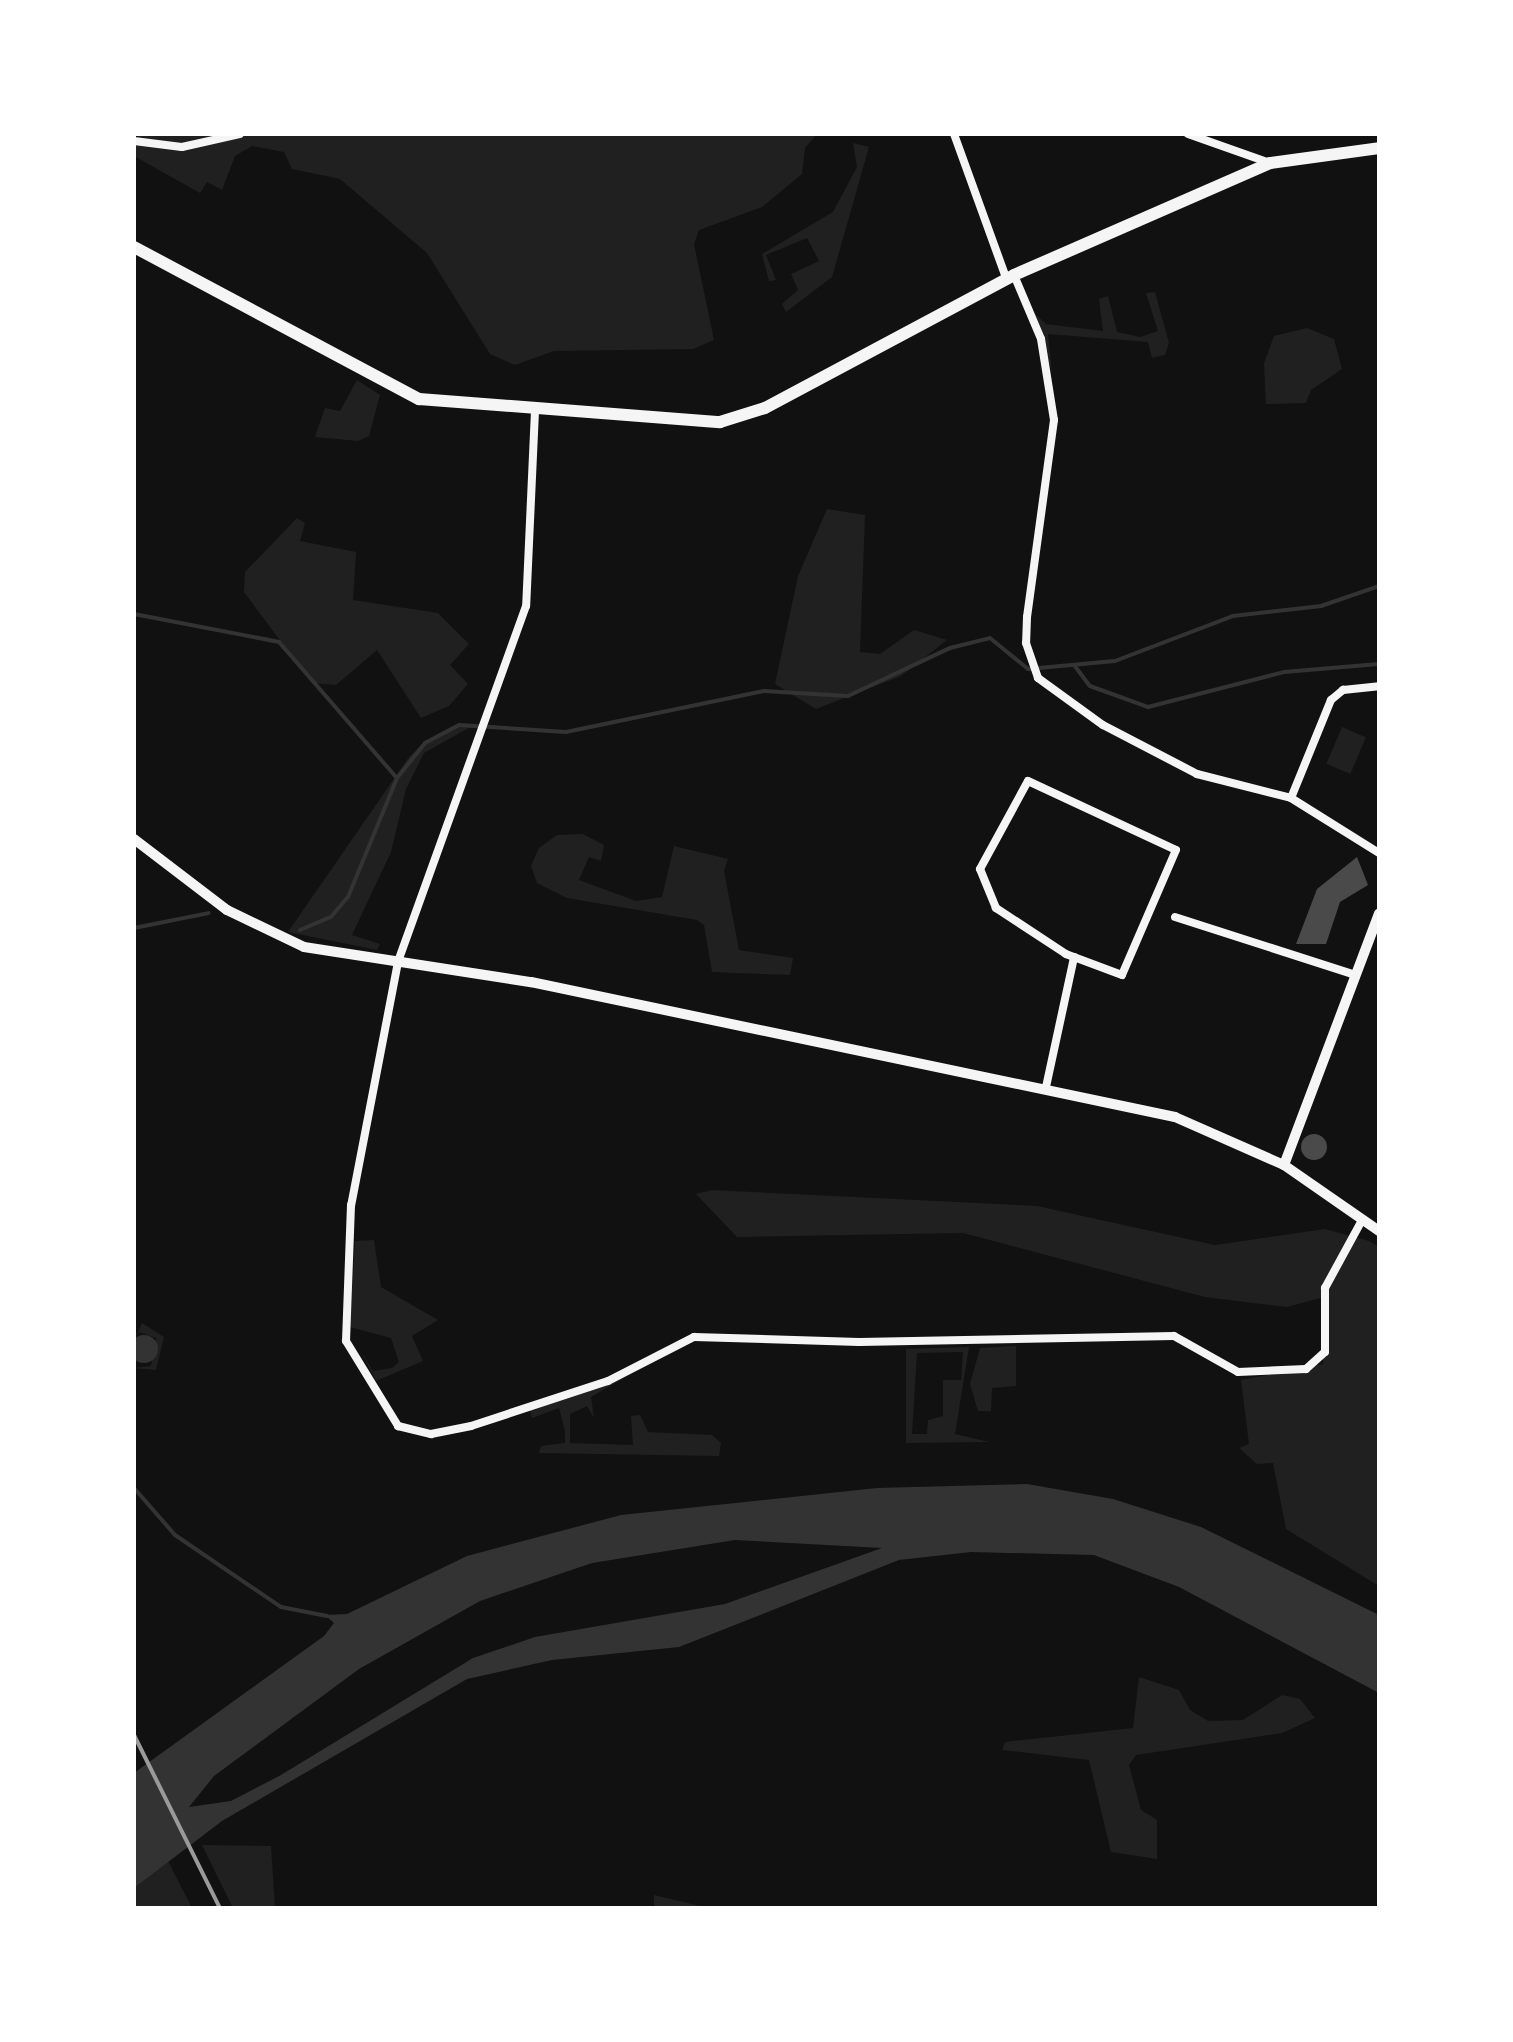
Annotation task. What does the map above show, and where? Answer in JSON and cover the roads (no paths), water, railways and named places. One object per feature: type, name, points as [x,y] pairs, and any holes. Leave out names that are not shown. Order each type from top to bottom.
[{"type":"main road","points":[[134,247],[400,392],[442,405],[745,417],[1010,276],[1270,163],[1379,148]]},
{"type":"street","points":[[134,141],[182,147],[240,134]]},
{"type":"street","points":[[954,134],[1010,276],[1041,339],[1053,410],[1027,617],[1026,643],[1038,678],[1103,725],[1197,774],[1291,798],[1379,853]]},
{"type":"street","points":[[1188,134],[1270,163]]},
{"type":"street","points":[[535,411],[526,606],[398,962],[351,1205],[344,1330],[389,1415],[414,1432],[471,1426],[581,1392],[694,1337],[897,1342],[1174,1336],[1238,1372],[1306,1369],[1325,1352],[1325,1288],[1362,1220]]},
{"type":"street","points":[[1291,798],[1331,700],[1343,690],[1379,686]]},
{"type":"street","points":[[1028,781],[1177,855],[1122,975],[1074,957],[996,908],[980,869],[1028,781]]},
{"type":"street","points":[[134,839],[269,934],[304,947],[398,962],[1046,1087],[1175,1117],[1284,1165],[1379,1231]]},
{"type":"street","points":[[1284,1165],[1379,913]]},
{"type":"street","points":[[1175,917],[1356,975]]},
{"type":"street","points":[[1046,1087],[1074,957]]},
{"type":"waterway","points":[[300,930],[331,917],[348,897],[397,778],[425,743],[459,725],[566,732],[764,691],[848,696],[950,648],[990,638],[1028,669],[1115,661],[1233,616],[1321,606],[1379,586]]},
{"type":"waterway","points":[[134,614],[279,642],[397,778]]},
{"type":"waterway","points":[[1074,665],[1090,686],[1148,707],[1284,672],[1379,664]]},
{"type":"waterway","points":[[134,928],[209,913]]},
{"type":"waterway","points":[[134,1488],[175,1535],[281,1607],[327,1616]]},
{"type":"railway","points":[[134,1735],[220,1908]]}]
